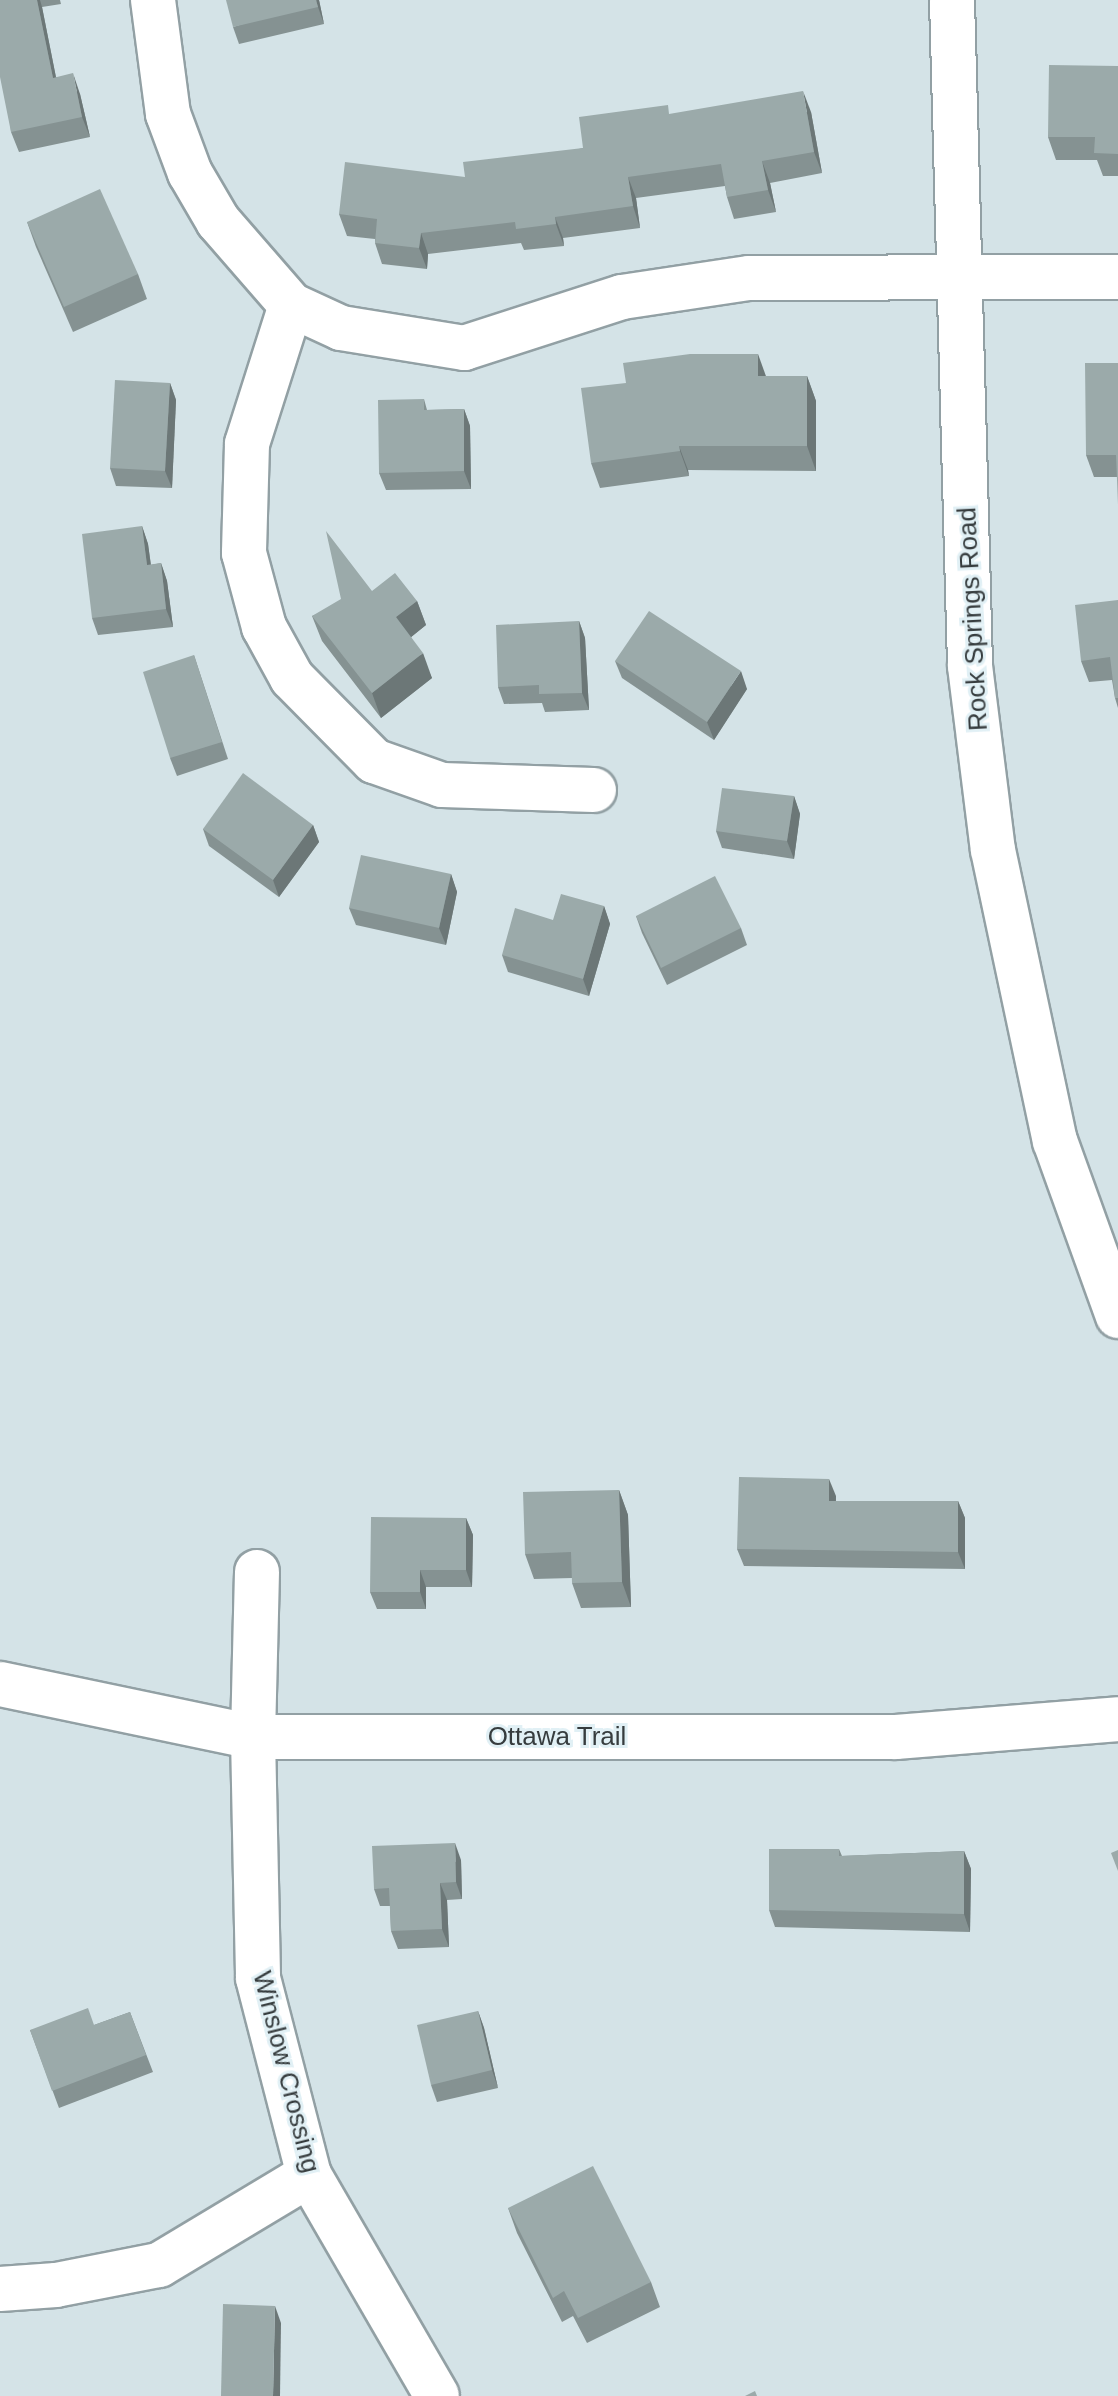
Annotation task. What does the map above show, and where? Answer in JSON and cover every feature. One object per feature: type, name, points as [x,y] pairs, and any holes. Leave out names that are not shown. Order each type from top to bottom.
[{"type":"street","points":[[153,0],[168,114],[190,173],[218,221],[291,305],[341,328],[464,348],[622,297],[735,280],[1118,277]]},
{"type":"street","name":"Rock Springs Road","points":[[952,0],[970,666],[993,850],[1055,1141],[1118,1316]]},
{"type":"street","points":[[291,305],[247,444],[244,553],[264,627],[292,678],[374,761],[442,785],[594,790]]},
{"type":"street","name":"Winslow Crossing","points":[[257,1572],[253,1737],[258,1978],[309,2175],[437,2396]]},
{"type":"street","name":"Ottawa Trail","points":[[0,1684],[253,1737],[896,1737],[1118,1719]]},
{"type":"street","points":[[0,2289],[56,2285],[159,2265],[309,2175]]},
{"type":"building","points":[[0,0],[37,0],[53,78],[73,73],[82,117],[11,132],[0,77]]},
{"type":"building","points":[[226,0],[316,0],[318,7],[233,27]]},
{"type":"building","points":[[1049,65],[1118,66],[1118,154],[1094,153],[1095,137],[1048,137]]},
{"type":"building","points":[[803,91],[814,152],[762,161],[768,190],[727,197],[721,164],[628,177],[633,206],[555,217],[556,224],[516,229],[515,222],[421,233],[419,248],[375,243],[377,219],[339,214],[345,162],[465,177],[463,162],[583,148],[579,117],[668,105],[669,114]]},
{"type":"building","points":[[100,189],[138,274],[64,307],[27,222]]},
{"type":"building","points":[[690,354],[758,354],[758,376],[807,376],[807,446],[679,446],[680,451],[591,463],[581,388],[626,383],[623,363]]},
{"type":"building","points":[[1085,363],[1118,363],[1118,505],[1116,455],[1086,455]]},
{"type":"building","points":[[115,380],[170,383],[165,471],[110,468]]},
{"type":"building","points":[[424,399],[424,410],[464,409],[464,471],[379,473],[378,400]]},
{"type":"building","points":[[142,526],[147,565],[161,563],[166,609],[92,618],[82,534]]},
{"type":"building","points":[[326,531],[372,591],[395,573],[417,601],[396,617],[423,653],[372,693],[312,616],[341,599]]},
{"type":"building","points":[[1118,600],[1118,698],[1115,698],[1110,657],[1081,661],[1075,605]]},
{"type":"building","points":[[649,611],[741,671],[707,722],[615,661]]},
{"type":"building","points":[[579,621],[582,693],[539,694],[539,685],[498,687],[496,625]]},
{"type":"building","points":[[194,655],[222,742],[170,758],[143,672]]},
{"type":"building","points":[[243,773],[313,825],[273,880],[203,829]]},
{"type":"building","points":[[722,788],[794,796],[787,841],[716,831]]},
{"type":"building","points":[[361,855],[451,874],[439,928],[349,908]]},
{"type":"building","points":[[715,876],[741,928],[661,968],[636,916]]},
{"type":"building","points":[[561,894],[604,906],[583,979],[502,955],[515,908],[553,920]]},
{"type":"building","points":[[739,1477],[829,1479],[829,1501],[958,1501],[958,1552],[737,1549]]},
{"type":"building","points":[[619,1490],[622,1582],[572,1583],[571,1552],[525,1554],[523,1492]]},
{"type":"building","points":[[371,1517],[466,1518],[466,1570],[420,1570],[420,1592],[370,1592]]},
{"type":"building","points":[[455,1843],[456,1882],[440,1883],[442,1929],[391,1931],[389,1888],[374,1889],[372,1846]]},
{"type":"building","points":[[769,1849],[839,1849],[839,1856],[964,1851],[964,1914],[769,1910]]},
{"type":"building","points":[[1118,1850],[1118,1871],[1111,1853]]},
{"type":"building","points":[[88,2008],[94,2025],[130,2012],[146,2055],[52,2091],[30,2030]]},
{"type":"building","points":[[478,2011],[492,2070],[431,2085],[417,2025]]},
{"type":"building","points":[[593,2166],[651,2282],[578,2318],[564,2291],[553,2298],[508,2208]]},
{"type":"building","points":[[223,2304],[275,2306],[273,2396],[221,2396]]}]
